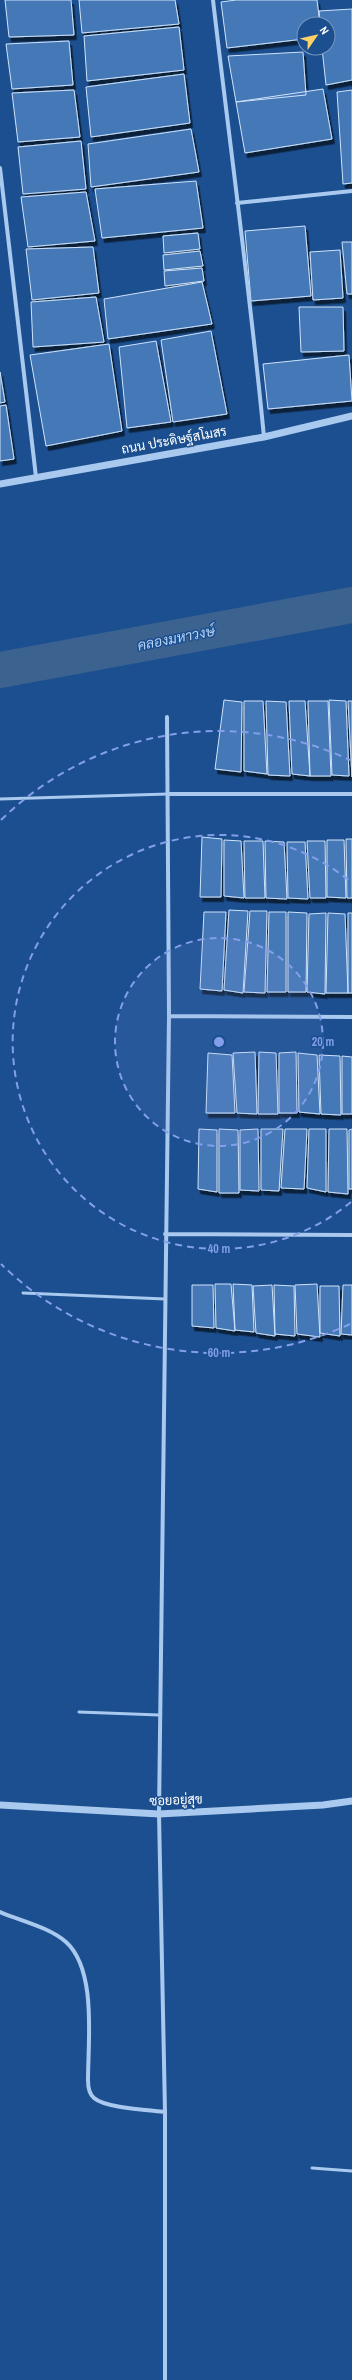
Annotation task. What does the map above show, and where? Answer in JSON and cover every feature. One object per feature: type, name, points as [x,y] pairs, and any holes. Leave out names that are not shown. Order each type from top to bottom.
[{"type":"street","points":[[213,0],[237,203],[251,301],[264,436]]},
{"type":"street","points":[[0,168],[36,478]]},
{"type":"street","points":[[237,203],[352,191]]},
{"type":"street","name":"ถนน ประดิษฐ์สโมสร","points":[[0,484],[264,436],[352,416]]},
{"type":"street","points":[[165,2380],[165,2112],[159,1814],[159,1715],[169,1016],[167,717]]},
{"type":"street","points":[[168,794],[352,794]]},
{"type":"street","points":[[169,1016],[352,1017]]},
{"type":"street","points":[[165,1234],[352,1235]]},
{"type":"street","name":"ซอยอยู่สุข","points":[[0,1805],[159,1814],[324,1805],[352,1801]]},
{"type":"street","points":[[0,1912],[57,1936],[75,1952],[83,1966],[88,1983],[88,2080],[89,2089],[94,2098],[110,2104],[165,2112]]},
{"type":"lane","points":[[0,799],[168,794]]},
{"type":"lane","points":[[23,1293],[165,1299]]},
{"type":"lane","points":[[78,1712],[159,1715]]},
{"type":"lane","points":[[312,2168],[352,2171]]},
{"type":"building","points":[[5,0],[71,0],[74,35],[9,37]]},
{"type":"building","points":[[79,0],[175,0],[179,24],[82,33]]},
{"type":"building","points":[[236,0],[317,0],[319,16],[296,16],[296,40],[227,48],[221,2]]},
{"type":"building","points":[[352,9],[352,80],[326,85],[323,56],[336,56],[336,16],[319,16],[319,11]]},
{"type":"building","points":[[179,27],[184,70],[87,81],[84,36]]},
{"type":"building","points":[[69,41],[73,85],[12,89],[6,44]]},
{"type":"building","points":[[296,52],[296,56],[303,56],[306,95],[236,102],[228,56]]},
{"type":"building","points":[[184,74],[190,123],[91,137],[86,87]]},
{"type":"building","points":[[323,89],[332,139],[245,153],[236,102]]},
{"type":"building","points":[[74,90],[80,137],[18,142],[12,93]]},
{"type":"building","points":[[352,90],[352,183],[343,184],[337,92]]},
{"type":"building","points":[[191,129],[199,172],[91,187],[88,144]]},
{"type":"building","points":[[81,141],[86,189],[23,194],[18,147]]},
{"type":"building","points":[[196,181],[203,228],[102,238],[95,189]]},
{"type":"building","points":[[86,192],[95,241],[28,247],[21,197]]},
{"type":"building","points":[[305,226],[311,296],[251,301],[245,231]]},
{"type":"building","points":[[198,233],[200,249],[164,253],[163,236]]},
{"type":"building","points":[[342,242],[352,242],[352,294],[347,294]]},
{"type":"building","points":[[93,247],[99,293],[32,300],[26,249]]},
{"type":"building","points":[[340,250],[343,298],[313,300],[310,252]]},
{"type":"building","points":[[200,251],[203,266],[164,270],[163,255]]},
{"type":"building","points":[[202,268],[204,281],[165,286],[164,271]]},
{"type":"building","points":[[202,282],[212,324],[108,339],[104,299]]},
{"type":"building","points":[[96,297],[104,342],[33,347],[31,302]]},
{"type":"building","points":[[299,307],[343,307],[344,351],[301,352]]},
{"type":"building","points":[[211,331],[227,414],[173,422],[161,340]]},
{"type":"building","points":[[156,341],[171,422],[127,428],[119,347]]},
{"type":"building","points":[[109,344],[122,431],[46,446],[30,355]]},
{"type":"building","points":[[349,355],[352,401],[268,409],[263,364]]},
{"type":"building","points":[[0,372],[5,402],[0,403]]},
{"type":"building","points":[[6,405],[14,459],[0,461],[0,406]]},
{"type":"building","points":[[224,700],[242,702],[241,772],[215,769]]},
{"type":"building","points":[[329,700],[346,701],[349,776],[332,775]]},
{"type":"building","points":[[244,701],[263,701],[267,774],[244,771]]},
{"type":"building","points":[[266,701],[286,702],[290,776],[268,775]]},
{"type":"building","points":[[289,701],[305,701],[310,776],[292,774]]},
{"type":"building","points":[[308,701],[328,701],[331,776],[310,776]]},
{"type":"building","points":[[348,701],[352,701],[352,777]]},
{"type":"building","points":[[202,837],[222,839],[221,897],[200,897]]},
{"type":"building","points":[[346,839],[352,839],[352,898],[347,898]]},
{"type":"building","points":[[224,840],[241,841],[244,898],[224,896]]},
{"type":"building","points":[[327,840],[344,840],[346,898],[327,897]]},
{"type":"building","points":[[244,841],[263,841],[265,898],[245,898]]},
{"type":"building","points":[[265,841],[284,842],[287,899],[266,898]]},
{"type":"building","points":[[307,841],[325,841],[326,898],[310,898]]},
{"type":"building","points":[[287,842],[305,842],[308,899],[288,898]]},
{"type":"building","points":[[229,910],[248,911],[243,993],[224,990]]},
{"type":"building","points":[[250,911],[267,911],[265,993],[244,992]]},
{"type":"building","points":[[204,912],[226,912],[222,991],[200,989]]},
{"type":"building","points":[[269,912],[286,912],[286,992],[267,992]]},
{"type":"building","points":[[288,912],[307,913],[306,992],[288,992]]},
{"type":"building","points":[[326,913],[325,994],[307,992],[309,914]]},
{"type":"building","points":[[328,913],[345,914],[348,993],[326,993]]},
{"type":"building","points":[[348,913],[352,913],[352,993],[348,993]]},
{"type":"building","points":[[255,1052],[257,1114],[237,1113],[233,1053]]},
{"type":"building","points":[[259,1052],[276,1053],[278,1114],[258,1114]]},
{"type":"building","points":[[296,1052],[297,1113],[279,1113],[279,1053]]},
{"type":"building","points":[[208,1053],[232,1055],[235,1113],[206,1113]]},
{"type":"building","points":[[298,1053],[317,1055],[320,1114],[299,1112]]},
{"type":"building","points":[[319,1055],[340,1056],[341,1115],[321,1114]]},
{"type":"building","points":[[342,1056],[352,1057],[352,1114],[342,1114]]},
{"type":"building","points":[[199,1129],[217,1130],[217,1192],[198,1189]]},
{"type":"building","points":[[219,1129],[238,1130],[239,1193],[219,1193]]},
{"type":"building","points":[[258,1129],[259,1191],[240,1190],[240,1130]]},
{"type":"building","points":[[261,1129],[283,1129],[279,1191],[261,1190]]},
{"type":"building","points":[[285,1129],[307,1129],[304,1189],[281,1188]]},
{"type":"building","points":[[309,1129],[326,1129],[326,1192],[307,1188]]},
{"type":"building","points":[[329,1129],[347,1129],[348,1194],[328,1192]]},
{"type":"building","points":[[352,1129],[352,1189],[349,1189],[349,1130]]},
{"type":"building","points":[[215,1284],[231,1284],[235,1331],[216,1328]]},
{"type":"building","points":[[233,1284],[252,1285],[254,1332],[235,1330]]},
{"type":"building","points":[[317,1284],[320,1337],[297,1334],[295,1285]]},
{"type":"building","points":[[192,1285],[213,1285],[214,1328],[192,1326]]},
{"type":"building","points":[[272,1285],[275,1336],[256,1333],[253,1286]]},
{"type":"building","points":[[274,1285],[294,1286],[295,1336],[275,1334]]},
{"type":"building","points":[[343,1285],[352,1285],[352,1335],[341,1334]]},
{"type":"building","points":[[320,1286],[339,1286],[340,1336],[320,1333]]},
{"type":"waterway","name":"คลองมหาวงษ์","points":[[0,670],[352,605]]}]
